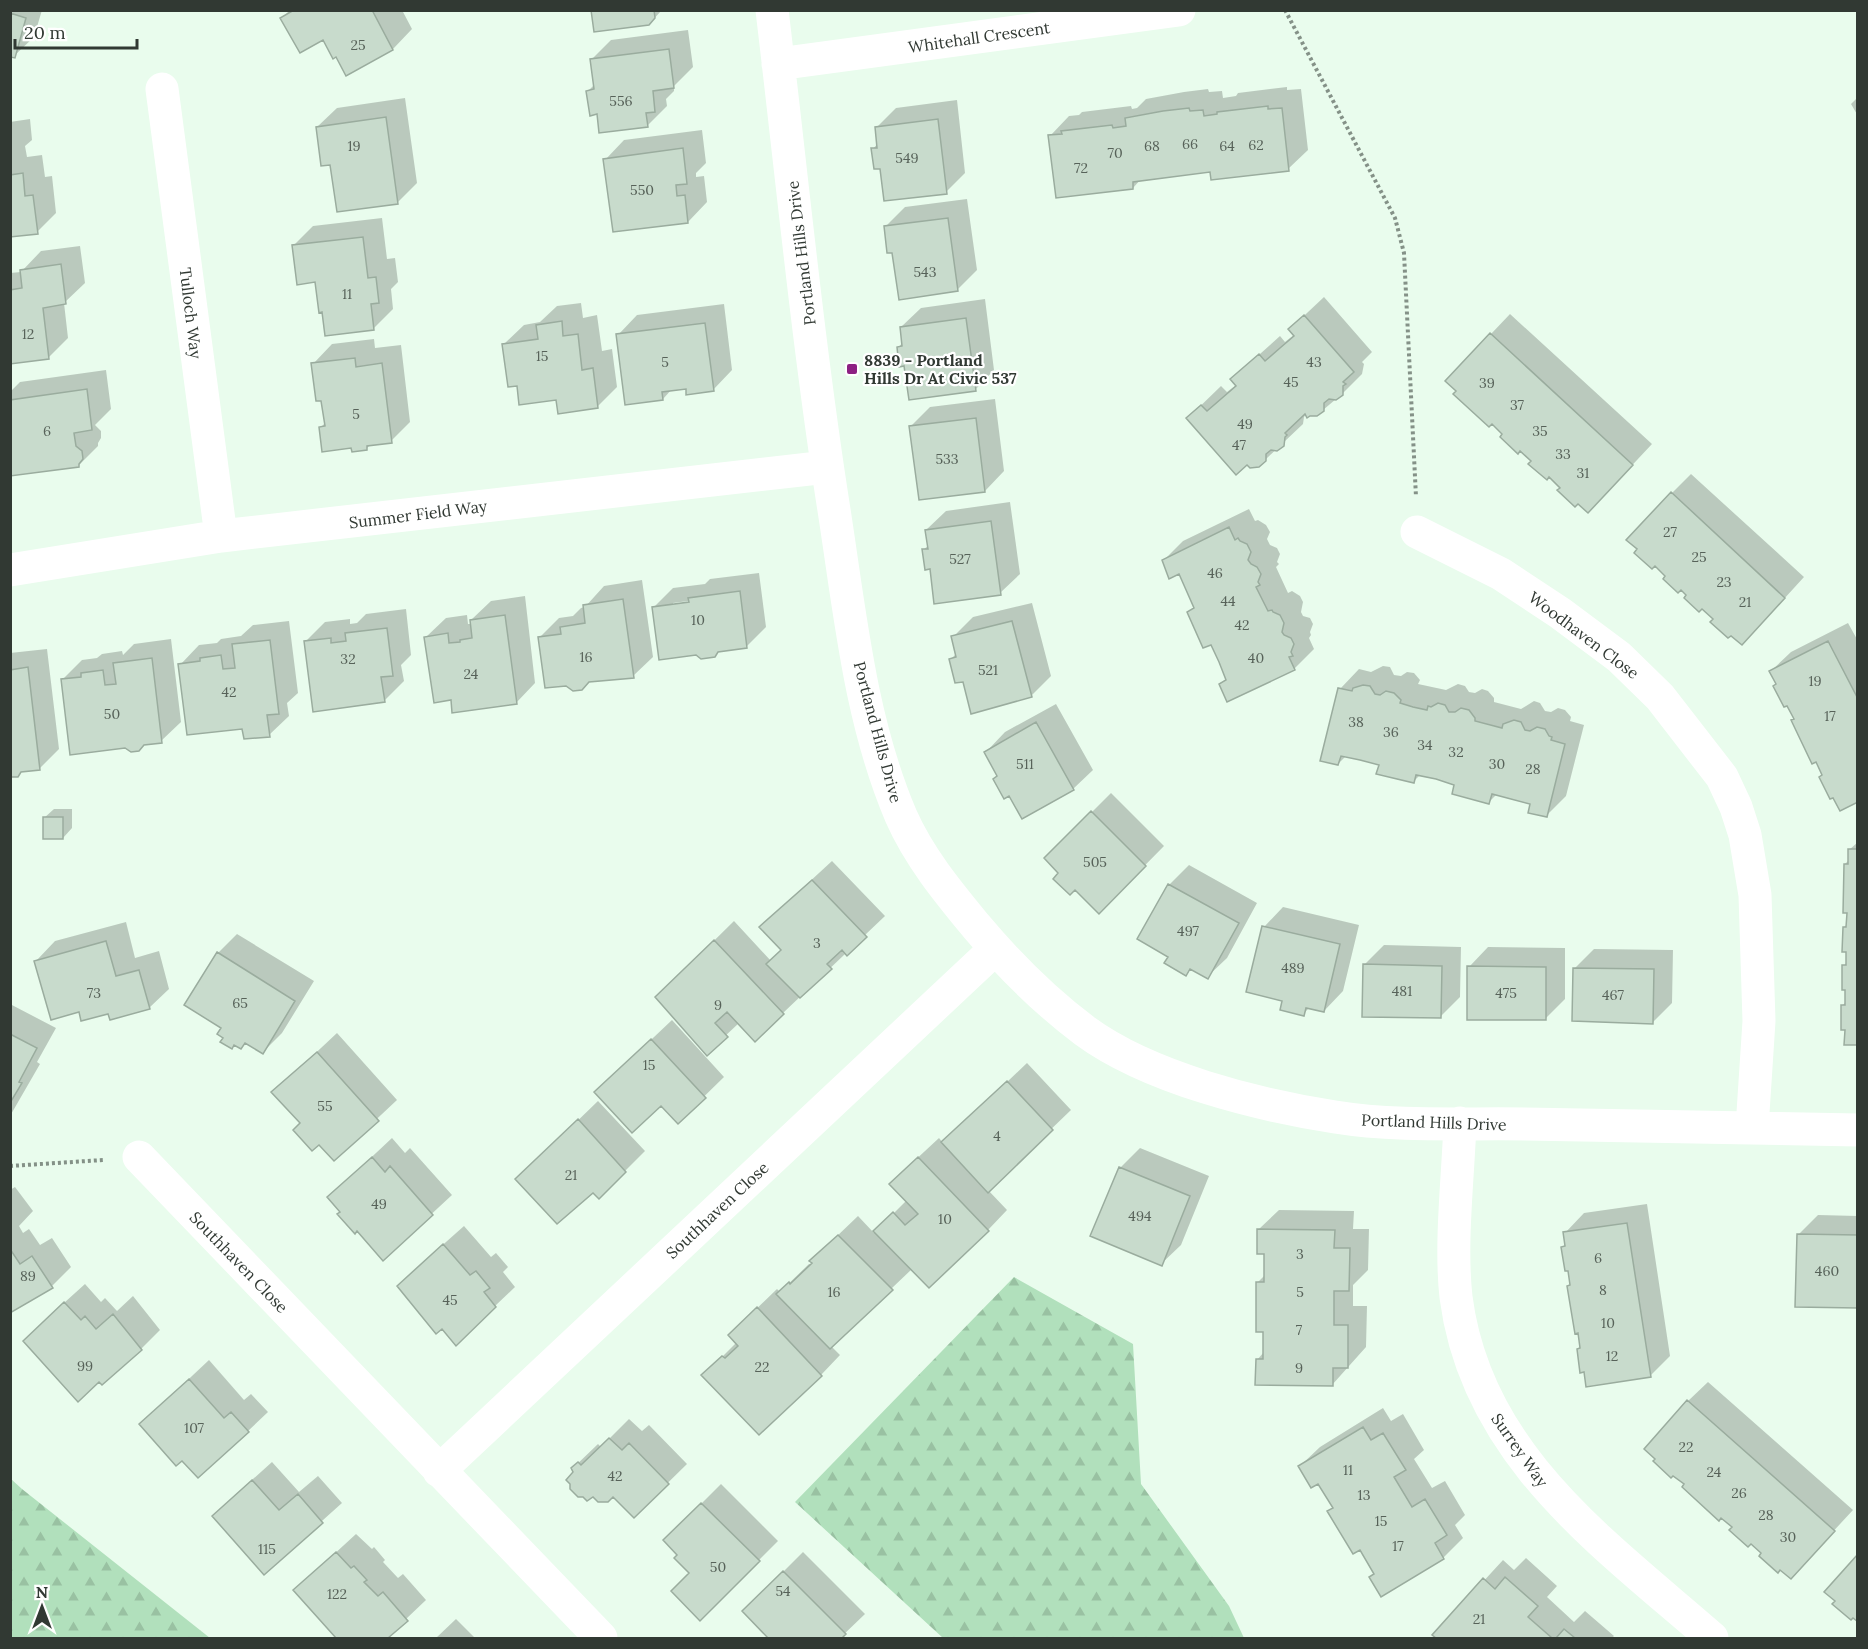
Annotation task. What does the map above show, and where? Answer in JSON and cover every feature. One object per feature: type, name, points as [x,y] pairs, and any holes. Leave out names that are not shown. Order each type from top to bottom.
[{"type":"street","name":"Portland Hills Drive","points":[[772,10],[827,467],[862,687],[885,771],[902,819],[923,857],[953,899],[995,949],[1044,997],[1088,1033],[1128,1056],[1170,1074],[1255,1101],[1338,1118],[1379,1123],[1857,1130]]},
{"type":"street","name":"Whitehall Crescent","points":[[778,64],[1179,10]]},
{"type":"street","name":"Tulloch Way","points":[[162,89],[221,536]]},
{"type":"street","name":"Summer Field Way","points":[[10,570],[221,536],[827,467]]},
{"type":"street","name":"Woodhaven Close","points":[[1417,532],[1508,579],[1560,613],[1619,657],[1660,697],[1722,777],[1736,807],[1745,835],[1755,895],[1759,1021],[1752,1128]]},
{"type":"street","name":"Southhaven Close","points":[[439,1471],[995,949]]},
{"type":"street","name":"Surrey Way","points":[[1460,1124],[1455,1238],[1456,1295],[1469,1356],[1485,1397],[1513,1446],[1555,1497],[1577,1520],[1712,1638]]},
{"type":"street","name":"Southhaven Close","points":[[139,1157],[601,1638]]},
{"type":"path","points":[[1285,10],[1395,218],[1404,254],[1417,532]]},
{"type":"path","points":[[10,1166],[139,1157]]},
{"type":"green space","points":[[1014,1277],[1133,1344],[1141,1484],[1229,1606],[1244,1638],[943,1638],[795,1502]]},
{"type":"green space","points":[[11,1479],[22,1489],[210,1638],[11,1638]]},
{"type":"building","points":[[294,10],[372,10],[393,50],[346,76],[336,57],[333,59],[323,40],[300,53],[280,18]]},
{"type":"building","points":[[591,10],[654,10],[655,18],[649,25],[594,32]]},
{"type":"building","points":[[10,13],[26,18],[15,58],[10,57]]},
{"type":"building","points":[[669,49],[674,88],[653,91],[655,112],[646,113],[648,127],[599,133],[597,114],[590,116],[586,91],[594,89],[590,59]]},
{"type":"building","points":[[1268,106],[1268,109],[1282,108],[1289,171],[1211,180],[1210,172],[1133,182],[1133,189],[1056,198],[1048,135],[1062,134],[1061,131],[1112,125],[1113,128],[1126,126],[1125,118],[1163,111],[1189,108],[1190,111],[1203,110],[1204,116],[1217,114],[1217,112]]},
{"type":"building","points":[[386,117],[398,204],[337,212],[330,165],[321,166],[316,127]]},
{"type":"building","points":[[938,119],[947,194],[884,201],[880,169],[874,169],[871,148],[877,148],[875,127]]},
{"type":"building","points":[[683,148],[687,184],[676,185],[677,196],[685,195],[688,223],[613,232],[603,159]]},
{"type":"building","points":[[23,173],[25,196],[33,195],[38,234],[10,237],[10,175]]},
{"type":"building","points":[[948,218],[958,291],[899,300],[892,253],[887,253],[884,226]]},
{"type":"building","points":[[363,237],[368,278],[376,277],[379,303],[371,304],[374,330],[325,336],[315,282],[297,285],[292,245]]},
{"type":"building","points":[[61,264],[66,304],[43,308],[49,359],[10,364],[10,290],[22,288],[20,270]]},
{"type":"building","points":[[1304,315],[1354,372],[1343,382],[1346,384],[1343,386],[1343,395],[1336,400],[1329,399],[1324,403],[1324,411],[1317,416],[1307,418],[1305,414],[1285,433],[1287,435],[1284,446],[1266,454],[1266,461],[1259,467],[1250,468],[1247,465],[1236,475],[1186,418],[1201,405],[1207,411],[1236,386],[1230,379],[1259,354],[1265,361],[1294,336],[1288,329]]},
{"type":"building","points":[[966,318],[976,391],[909,400],[904,366],[899,367],[897,347],[902,346],[900,327]]},
{"type":"building","points":[[562,321],[563,336],[578,334],[582,370],[593,368],[598,408],[558,414],[556,400],[519,405],[517,386],[508,387],[502,344],[538,339],[536,325]]},
{"type":"building","points":[[705,323],[714,391],[686,395],[686,389],[662,392],[663,400],[625,405],[616,334]]},
{"type":"building","points":[[1490,333],[1633,465],[1588,513],[1578,504],[1575,507],[1557,490],[1560,488],[1549,477],[1547,480],[1528,464],[1531,461],[1520,451],[1518,454],[1500,437],[1502,434],[1492,424],[1489,427],[1453,394],[1456,391],[1445,381]]},
{"type":"building","points":[[355,358],[356,367],[382,363],[392,443],[367,446],[367,450],[352,452],[351,448],[322,452],[319,427],[325,426],[321,401],[316,401],[311,363]]},
{"type":"building","points":[[87,389],[92,430],[74,433],[76,446],[82,451],[83,459],[79,467],[10,476],[10,400]]},
{"type":"building","points":[[976,418],[985,492],[919,500],[909,426]]},
{"type":"building","points":[[1671,492],[1785,598],[1742,645],[1731,636],[1728,638],[1710,622],[1713,619],[1702,609],[1699,612],[1684,598],[1686,595],[1681,590],[1678,593],[1663,579],[1665,576],[1655,566],[1652,569],[1634,553],[1637,549],[1626,540]]},
{"type":"building","points":[[991,521],[1001,595],[934,604],[930,569],[925,570],[922,549],[928,549],[925,530]]},
{"type":"building","points":[[1229,527],[1235,540],[1238,538],[1247,544],[1251,552],[1248,560],[1257,567],[1261,574],[1258,582],[1260,585],[1256,587],[1268,611],[1272,610],[1280,615],[1284,623],[1282,632],[1291,638],[1294,644],[1291,652],[1293,656],[1289,657],[1295,670],[1227,702],[1219,684],[1226,680],[1211,645],[1203,648],[1187,612],[1194,608],[1179,574],[1169,579],[1162,560]]},
{"type":"building","points":[[740,591],[747,648],[718,652],[715,657],[701,659],[696,655],[659,660],[652,607],[689,602],[688,598]]},
{"type":"building","points":[[623,599],[634,678],[589,682],[582,690],[573,691],[566,686],[545,688],[538,637],[561,634],[560,627],[585,623],[583,605]]},
{"type":"building","points":[[505,615],[517,704],[452,713],[451,700],[434,703],[424,637],[448,633],[449,643],[460,642],[460,640],[472,638],[470,620]]},
{"type":"building","points":[[1012,621],[1032,697],[971,714],[963,682],[955,683],[949,659],[956,657],[951,636]]},
{"type":"building","points":[[387,628],[393,676],[381,677],[385,702],[313,712],[304,641],[331,638],[331,643],[346,641],[345,633]]},
{"type":"building","points":[[270,640],[279,714],[267,715],[270,737],[244,739],[242,729],[187,735],[178,664],[221,655],[223,669],[235,668],[232,644]]},
{"type":"building","points":[[1828,641],[1858,699],[1858,802],[1840,811],[1833,798],[1830,799],[1819,777],[1822,775],[1816,762],[1812,764],[1791,720],[1794,719],[1787,706],[1784,707],[1773,686],[1776,684],[1769,671]]},
{"type":"building","points":[[152,658],[162,743],[144,745],[139,751],[131,752],[125,748],[70,755],[61,679],[81,677],[81,673],[103,670],[105,685],[116,684],[113,663]]},
{"type":"building","points":[[28,667],[40,770],[21,772],[18,777],[10,777],[10,670]]},
{"type":"building","points":[[1363,685],[1370,686],[1375,694],[1380,695],[1386,691],[1394,693],[1401,700],[1400,703],[1413,707],[1427,710],[1428,706],[1431,707],[1438,703],[1445,705],[1449,712],[1455,712],[1461,708],[1469,710],[1475,721],[1502,728],[1503,724],[1514,720],[1521,722],[1525,730],[1530,731],[1537,727],[1545,729],[1552,737],[1551,740],[1565,744],[1547,817],[1528,813],[1530,804],[1492,794],[1489,804],[1452,794],[1454,785],[1436,779],[1416,775],[1414,783],[1376,774],[1379,765],[1360,760],[1341,756],[1338,765],[1320,761],[1338,688],[1352,691],[1353,688]]},
{"type":"building","points":[[1036,722],[1074,790],[1022,819],[1009,796],[1004,799],[993,779],[997,776],[984,752]]},
{"type":"building","points":[[1091,811],[1146,866],[1099,914],[1075,890],[1070,895],[1053,879],[1058,873],[1044,858]]},
{"type":"building","points":[[43,817],[63,817],[63,839],[43,839]]},
{"type":"building","points":[[1848,849],[1858,849],[1858,1045],[1844,1045],[1845,1030],[1841,1030],[1841,1005],[1845,1005],[1845,990],[1842,990],[1842,965],[1846,965],[1846,952],[1842,952],[1843,927],[1846,927],[1847,913],[1843,913],[1844,864],[1848,864]]},
{"type":"building","points":[[812,880],[867,937],[847,956],[842,950],[827,964],[832,969],[800,998],[766,964],[781,950],[759,927]]},
{"type":"building","points":[[1168,884],[1239,923],[1208,979],[1190,969],[1186,976],[1164,963],[1168,957],[1137,939]]},
{"type":"building","points":[[1262,926],[1340,944],[1324,1012],[1306,1008],[1304,1016],[1280,1010],[1282,1001],[1246,992]]},
{"type":"building","points":[[714,940],[784,1014],[755,1042],[727,1012],[715,1023],[728,1037],[707,1056],[655,997]]},
{"type":"building","points":[[106,941],[116,976],[139,970],[150,1009],[110,1020],[108,1014],[81,1021],[79,1012],[51,1020],[34,961]]},
{"type":"building","points":[[217,952],[295,1001],[263,1054],[245,1043],[241,1049],[234,1045],[232,1049],[220,1042],[223,1038],[217,1034],[221,1028],[184,1005]]},
{"type":"building","points":[[1363,964],[1442,966],[1441,1018],[1362,1017]]},
{"type":"building","points":[[1467,966],[1546,967],[1546,1020],[1467,1020]]},
{"type":"building","points":[[1573,968],[1654,969],[1653,1024],[1572,1021]]},
{"type":"building","points":[[10,1034],[37,1048],[19,1082],[22,1083],[10,1103]]},
{"type":"building","points":[[651,1039],[706,1098],[678,1124],[661,1106],[632,1133],[594,1092]]},
{"type":"building","points":[[317,1052],[379,1121],[334,1161],[319,1145],[312,1151],[293,1130],[300,1123],[271,1092]]},
{"type":"building","points":[[1007,1081],[1053,1130],[988,1193],[941,1142]]},
{"type":"building","points":[[578,1119],[626,1172],[599,1199],[593,1193],[557,1224],[515,1179]]},
{"type":"building","points":[[372,1157],[385,1172],[390,1166],[433,1215],[383,1261],[357,1231],[355,1234],[337,1214],[340,1212],[327,1197]]},
{"type":"building","points":[[918,1157],[989,1231],[929,1288],[873,1231],[893,1212],[905,1225],[918,1214],[889,1184]]},
{"type":"building","points":[[1119,1167],[1190,1196],[1162,1266],[1090,1236]]},
{"type":"building","points":[[1627,1223],[1651,1377],[1586,1387],[1584,1372],[1580,1373],[1578,1333],[1575,1334],[1567,1286],[1570,1285],[1568,1271],[1565,1271],[1561,1247],[1565,1246],[1563,1232]]},
{"type":"building","points":[[1257,1229],[1335,1230],[1334,1248],[1350,1248],[1349,1291],[1334,1291],[1334,1325],[1348,1325],[1348,1368],[1333,1368],[1333,1386],[1255,1385],[1256,1359],[1263,1359],[1263,1332],[1256,1332],[1256,1282],[1264,1282],[1264,1254],[1257,1254]]},
{"type":"building","points":[[1797,1234],[1858,1235],[1858,1308],[1795,1307]]},
{"type":"building","points":[[838,1235],[893,1290],[830,1349],[776,1294],[789,1282],[790,1284],[812,1263],[809,1261]]},
{"type":"building","points":[[443,1244],[470,1275],[476,1271],[490,1288],[484,1292],[496,1307],[456,1346],[442,1329],[436,1334],[397,1286]]},
{"type":"building","points":[[10,1249],[20,1264],[32,1256],[53,1288],[10,1313]]},
{"type":"building","points":[[64,1302],[81,1320],[85,1316],[96,1329],[113,1314],[142,1350],[102,1385],[99,1382],[78,1402],[23,1341]]},
{"type":"building","points":[[757,1307],[822,1376],[759,1435],[701,1375],[722,1356],[725,1358],[738,1346],[728,1335]]},
{"type":"building","points":[[189,1379],[224,1418],[231,1412],[249,1432],[198,1478],[182,1461],[176,1466],[139,1424]]},
{"type":"building","points":[[1687,1400],[1835,1531],[1791,1579],[1780,1570],[1778,1573],[1759,1556],[1761,1553],[1751,1544],[1748,1547],[1729,1530],[1732,1527],[1721,1518],[1719,1521],[1682,1487],[1684,1484],[1673,1476],[1671,1478],[1644,1449]]},
{"type":"building","points":[[1363,1427],[1371,1440],[1383,1433],[1406,1470],[1394,1477],[1412,1507],[1425,1499],[1447,1535],[1435,1543],[1444,1559],[1381,1597],[1369,1577],[1374,1574],[1360,1550],[1353,1554],[1327,1511],[1333,1508],[1318,1484],[1311,1488],[1298,1466]]},
{"type":"building","points":[[609,1438],[622,1450],[629,1443],[669,1484],[634,1518],[613,1497],[608,1502],[598,1502],[593,1497],[587,1501],[583,1497],[578,1497],[570,1489],[570,1484],[566,1480],[573,1472],[571,1468],[578,1462],[581,1465]]},
{"type":"building","points":[[252,1480],[279,1510],[298,1494],[323,1523],[264,1575],[212,1516]]},
{"type":"building","points":[[701,1503],[760,1561],[700,1621],[671,1591],[689,1573],[674,1558],[677,1555],[663,1540]]},
{"type":"building","points":[[336,1552],[351,1568],[354,1566],[367,1580],[364,1582],[378,1596],[383,1592],[408,1621],[388,1638],[336,1638],[293,1590]]},
{"type":"building","points":[[1858,1554],[1858,1622],[1853,1618],[1851,1620],[1832,1604],[1835,1601],[1824,1592]]},
{"type":"building","points":[[783,1571],[846,1634],[842,1638],[768,1638],[742,1611]]},
{"type":"building","points":[[1505,1577],[1538,1606],[1528,1617],[1552,1638],[1436,1638],[1432,1635],[1483,1578],[1495,1589]]},
{"type":"building","points":[[1564,1629],[1575,1638],[1556,1638]]},
{"type":"place","name":"8839 - Portland Hills Dr At Civic 537","points":[[852,369]]}]
